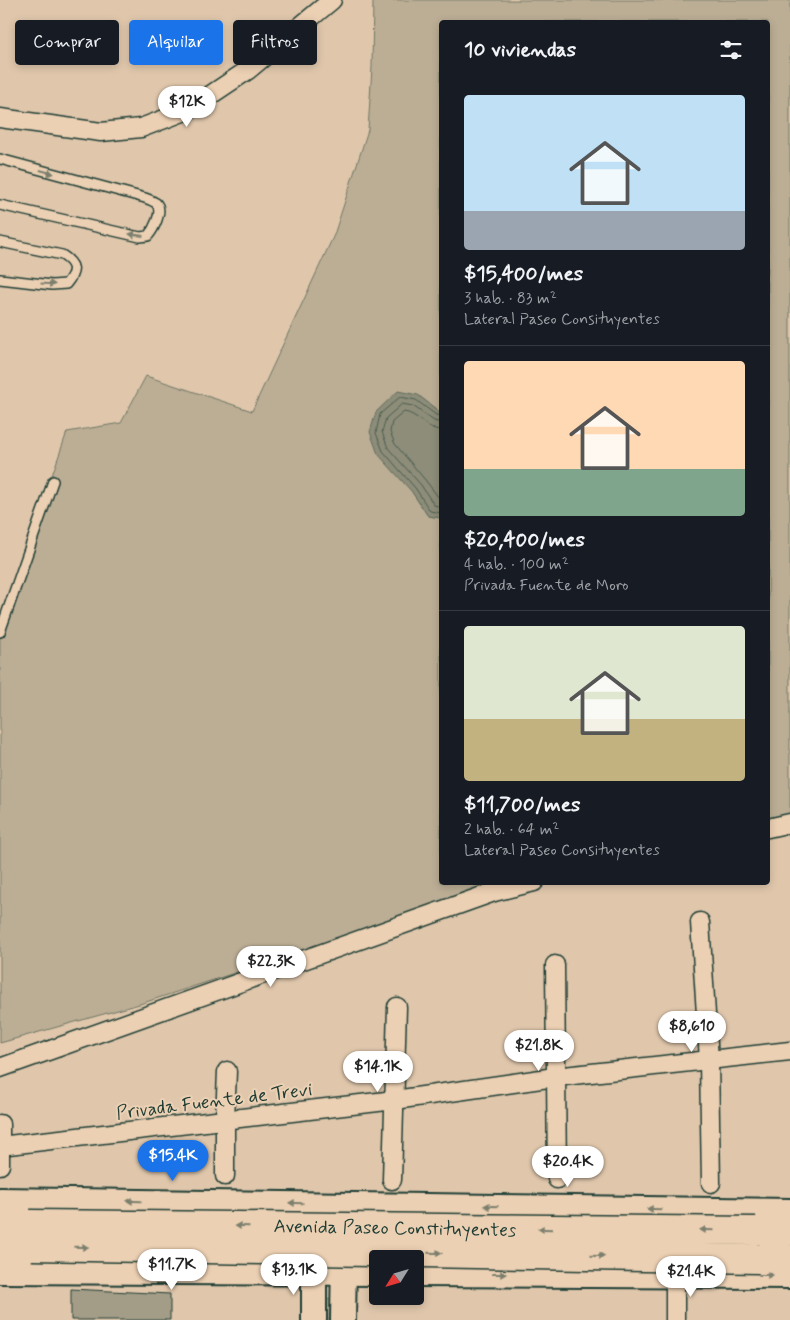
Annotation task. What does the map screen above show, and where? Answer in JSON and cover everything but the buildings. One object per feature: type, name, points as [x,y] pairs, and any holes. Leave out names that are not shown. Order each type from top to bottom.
[{"type":"highway","name":"Avenida Paseo Constituyentes","points":[[0,1223],[790,1231]]},
{"type":"highway","name":"Avenida Paseo Constituyentes","points":[[0,1247],[790,1259]]},
{"type":"main road","points":[[0,1200],[790,1210]]},
{"type":"main road","points":[[343,1320],[345,1204]]},
{"type":"main road","points":[[0,1271],[369,1273]]},
{"type":"main road","points":[[314,1273],[314,1320]]},
{"type":"main road","points":[[424,1274],[790,1276]]},
{"type":"street","points":[[0,118],[101,132],[141,128],[188,110],[248,70],[332,0]]},
{"type":"street","points":[[770,828],[790,823]]},
{"type":"street","points":[[0,1068],[494,892],[522,885]]},
{"type":"street","points":[[700,922],[709,1060],[711,1184]]},
{"type":"street","points":[[555,965],[557,1179]]},
{"type":"street","points":[[392,1180],[397,1007]]},
{"type":"street","name":"Privada Fuente de Trevi","points":[[1,1146],[394,1100],[556,1077],[790,1051]]},
{"type":"street","points":[[225,1176],[227,1071]]},
{"type":"street","points":[[0,1124],[0,1165]]},
{"type":"street","points":[[674,1320],[675,1275]]},
{"type":"lane","points":[[0,159],[145,198],[156,204],[159,209],[155,229],[148,236],[140,237],[0,205]]},
{"type":"lane","points":[[0,242],[62,255],[70,260],[73,267],[72,276],[66,284],[52,285],[0,279]]},
{"type":"lane","points":[[0,632],[53,481]]},
{"type":"shaded area","points":[[373,0],[790,0],[790,817],[770,822],[770,20],[439,20],[439,411],[418,395],[412,492],[428,516],[439,518],[439,885],[506,885],[143,1003],[0,1043],[0,626],[67,432],[121,423],[146,376],[252,411],[334,235],[368,130],[372,67]]},
{"type":"shaded area","points":[[318,1298],[334,1300],[335,1320],[318,1320]]},
{"type":"water","points":[[398,391],[418,395],[439,411],[439,518],[428,516],[412,492],[378,454],[370,432],[376,412]]}]
